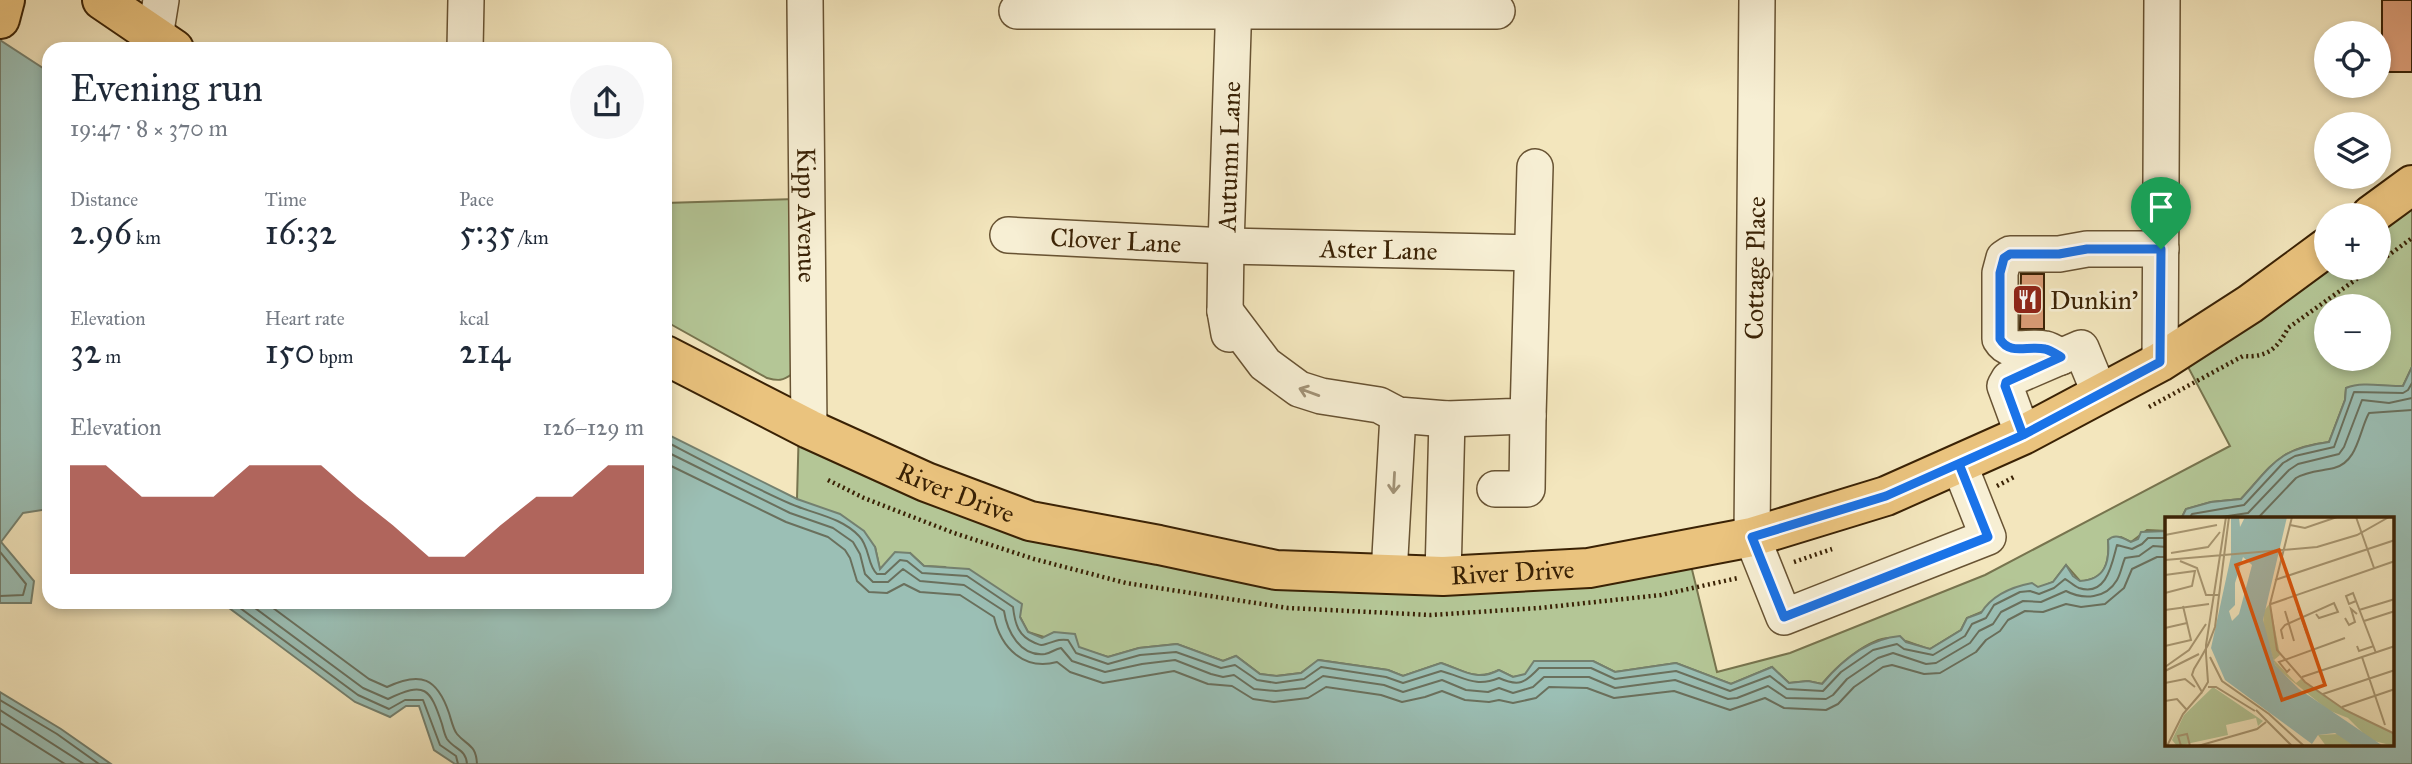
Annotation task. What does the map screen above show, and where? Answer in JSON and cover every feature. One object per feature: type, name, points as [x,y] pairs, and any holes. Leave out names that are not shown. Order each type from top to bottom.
[{"type":"main road","points":[[0,19],[5,0]]},
{"type":"main road","points":[[102,0],[163,29]]},
{"type":"main road","points":[[2387,203],[2412,185]]},
{"type":"main road","name":"River Drive","points":[[672,359],[809,429],[926,482],[1030,521],[1276,570],[1443,576],[1589,568],[1752,537],[1886,496],[1966,481],[2023,435],[2160,362],[2250,304],[2314,257]]},
{"type":"street","points":[[466,0],[466,42]]},
{"type":"street","name":"Kipp Avenue","points":[[805,0],[809,429]]},
{"type":"street","name":"Cottage Place","points":[[1752,537],[1757,0]]},
{"type":"street","points":[[2160,362],[2162,0]]},
{"type":"street","points":[[1017,11],[1233,6],[1497,11]]},
{"type":"street","name":"Autumn Lane","points":[[1233,6],[1225,311],[1265,364],[1299,389],[1321,396],[1379,405],[1398,415],[1447,419],[1528,416]]},
{"type":"street","points":[[1496,489],[1527,489],[1535,167]]},
{"type":"street","name":"Clover Lane","points":[[1008,234],[1226,246]]},
{"type":"street","name":"Aster Lane","points":[[1226,246],[1532,253]]},
{"type":"street","points":[[2061,357],[2044,349],[2011,349],[2004,346],[2000,339],[2000,273],[2004,258],[2010,254],[2059,254],[2087,249],[2161,249]]},
{"type":"street","points":[[2023,435],[2005,386],[2006,382],[2081,348],[2100,394]]},
{"type":"street","points":[[1390,574],[1398,415]]},
{"type":"street","points":[[1443,576],[1447,419]]},
{"type":"street","points":[[1752,537],[1784,617],[1988,537],[1966,481]]},
{"type":"path","points":[[2391,253],[2412,238]]},
{"type":"path","points":[[2148,408],[2243,356],[2256,357],[2271,352],[2288,328],[2355,280]]},
{"type":"path","points":[[1966,481],[2020,474]]},
{"type":"path","points":[[828,480],[864,498],[954,533],[1034,559],[1126,583],[1288,608],[1431,615],[1539,608],[1661,595],[1766,572],[1834,548]]},
{"type":"green space","points":[[2412,185],[2412,367],[2403,386],[2367,385],[2346,388],[2345,400],[2329,442],[2288,453],[2270,467],[2241,499],[2211,502],[2186,509],[2182,517],[2165,517],[2165,531],[2147,530],[2131,542],[2121,537],[2108,540],[2107,563],[2095,577],[2080,581],[2066,565],[2053,582],[1967,618],[1961,630],[1930,649],[1892,638],[1873,642],[1853,654],[1822,684],[1808,681],[1789,683],[1772,667],[1731,684],[1676,663],[1615,672],[1593,661],[1513,677],[1499,670],[1483,675],[1470,674],[1441,663],[1403,676],[1388,670],[1319,660],[1301,673],[1276,676],[1260,674],[1236,656],[1223,661],[1177,644],[1139,648],[1108,657],[1028,632],[1020,617],[945,567],[924,566],[910,553],[880,570],[875,547],[797,499],[799,424],[1030,521],[1276,570],[1687,549],[1717,672],[1790,653],[1985,575],[2230,446],[2179,350],[2314,275],[2314,280],[2391,280],[2391,204]]},
{"type":"green space","points":[[795,199],[792,374],[783,379],[767,378],[672,325],[672,203]]},
{"type":"water","points":[[0,40],[42,67],[42,510],[23,513],[1,542],[34,581],[31,603],[0,603]]},
{"type":"water","points":[[2412,367],[2412,764],[455,764],[434,750],[419,706],[406,706],[390,717],[355,702],[230,609],[672,609],[672,436],[797,499],[840,514],[864,531],[875,547],[880,569],[895,552],[910,553],[924,566],[969,569],[1022,604],[1020,617],[1028,632],[1042,638],[1054,632],[1075,634],[1079,647],[1108,657],[1139,648],[1177,644],[1223,661],[1236,656],[1260,674],[1277,676],[1301,673],[1318,660],[1388,670],[1403,676],[1441,663],[1470,674],[1483,675],[1499,670],[1513,677],[1525,674],[1534,661],[1593,661],[1615,672],[1676,663],[1731,684],[1772,667],[1789,683],[1808,681],[1822,684],[1847,659],[1877,641],[1900,636],[1906,642],[1930,649],[1961,630],[1967,618],[1981,613],[1996,597],[2032,583],[2038,587],[2053,582],[2066,565],[2080,581],[2095,577],[2107,562],[2108,540],[2111,538],[2119,537],[2131,542],[2138,539],[2141,532],[2165,531],[2165,746],[2394,746],[2394,517],[2182,517],[2186,509],[2211,502],[2241,499],[2270,467],[2287,454],[2329,442],[2345,400],[2346,388],[2367,385],[2403,386]]},
{"type":"water","points":[[0,692],[61,729],[111,764],[0,764]]},
{"type":"building","points":[[2382,0],[2412,0],[2412,72],[2391,72],[2391,21],[2382,21]]},
{"type":"building","points":[[2021,274],[2044,274],[2044,329],[2020,329]]},
{"type":"place","name":"Dunkin'","points":[[2027,300]]},
{"type":"route","points":[[2161,249],[2087,249],[2059,254],[2010,254],[2004,258],[2000,273],[2000,339],[2004,346],[2011,349],[2044,349],[2061,357],[2006,382],[2005,386],[2023,435],[1959,464],[1988,537],[1784,617],[1752,537],[1886,496],[2023,435],[2160,362],[2161,249]]}]
